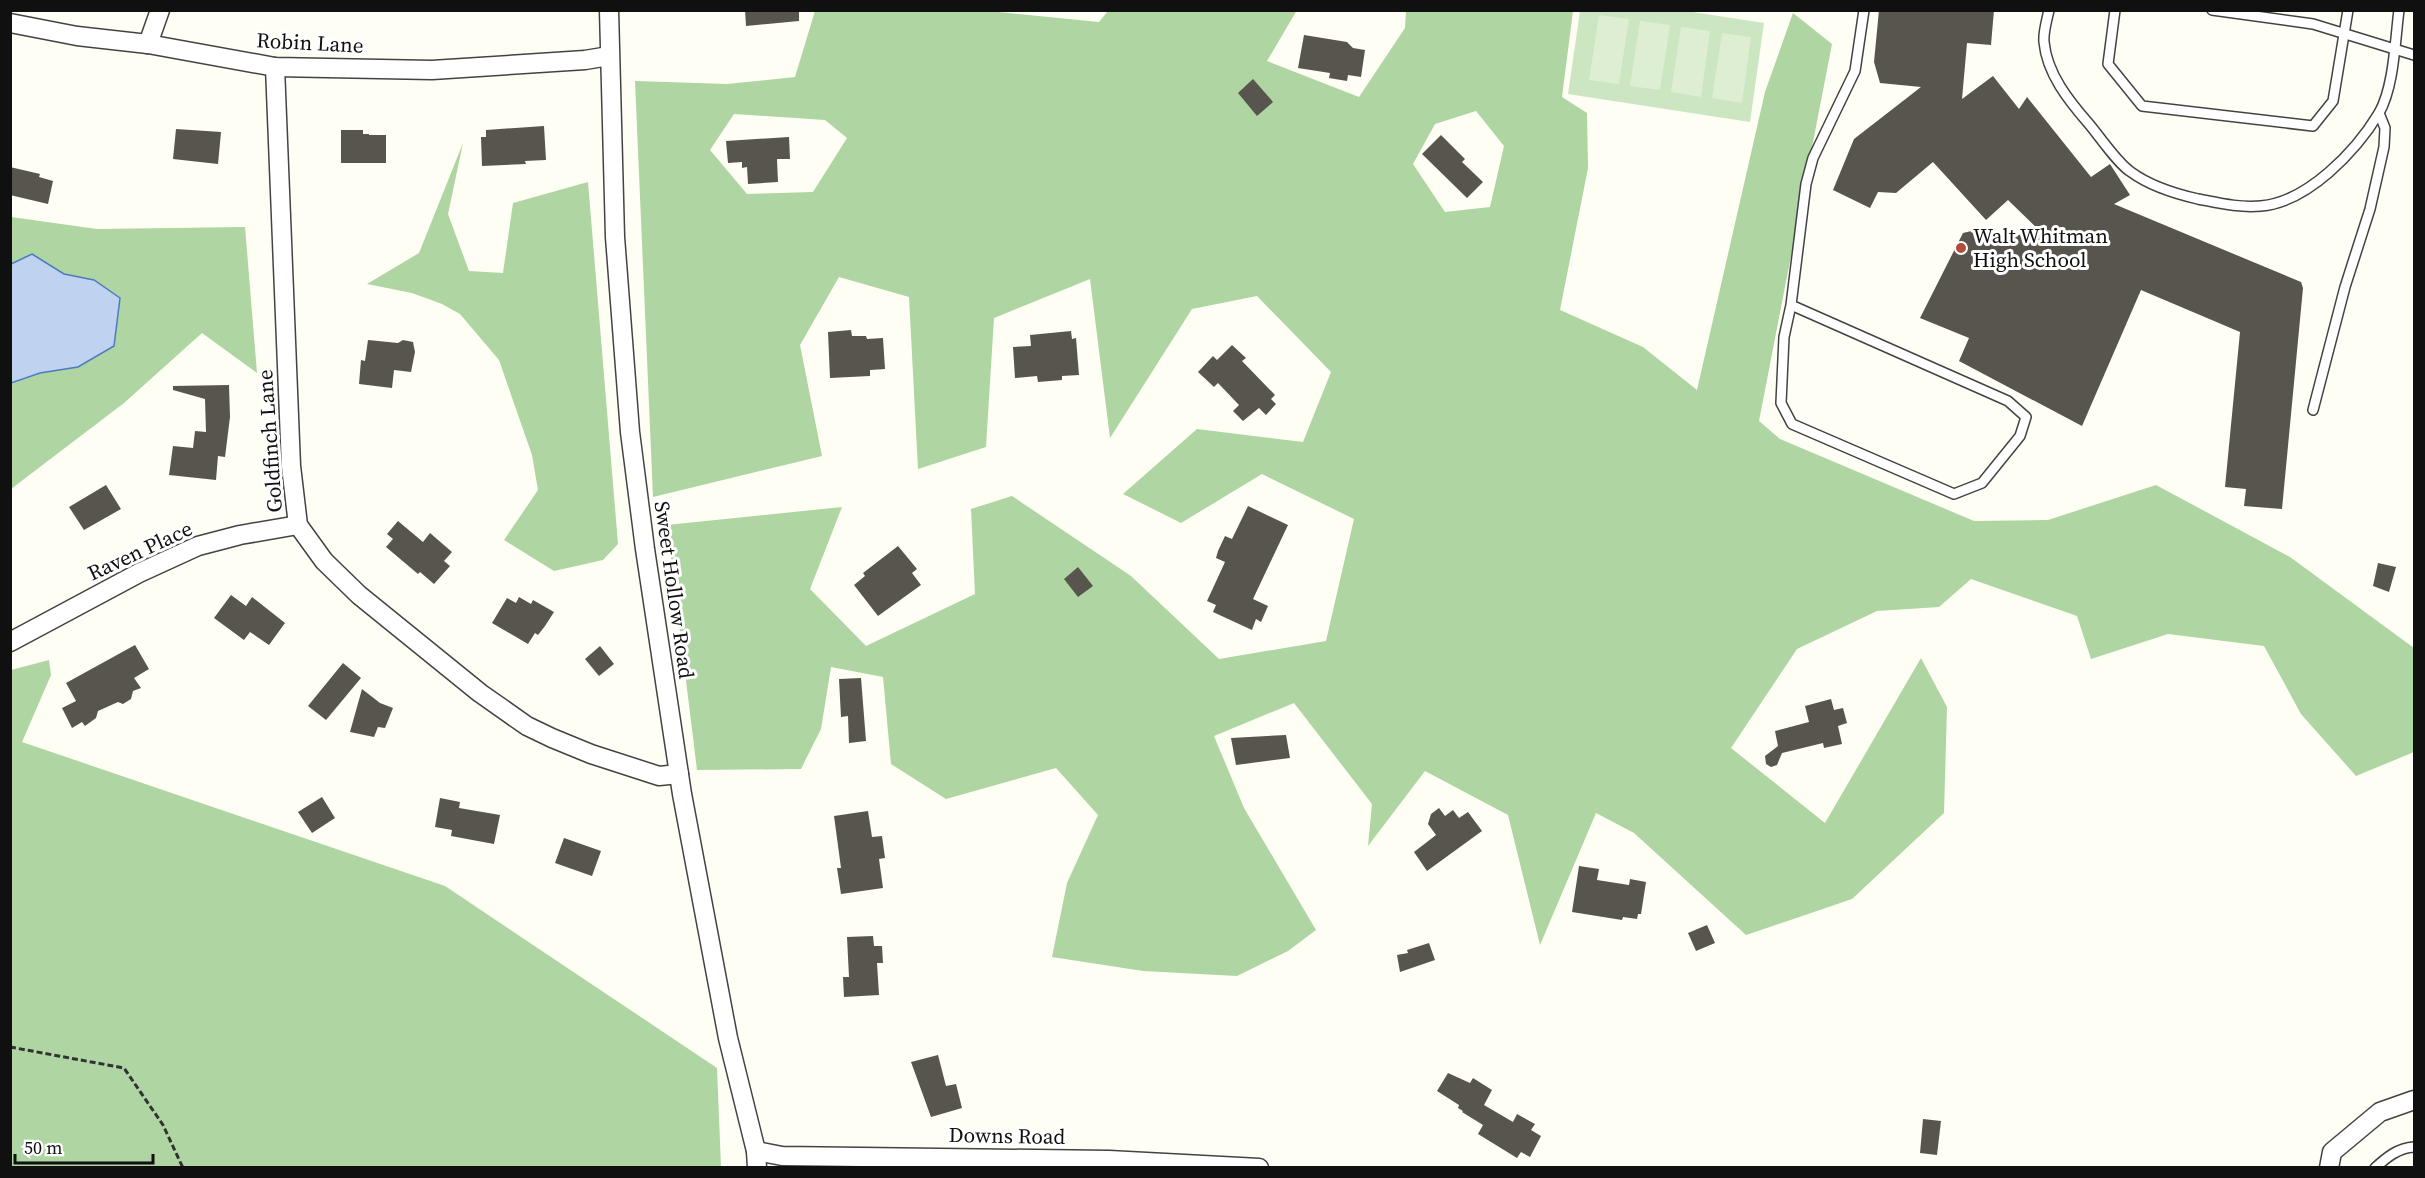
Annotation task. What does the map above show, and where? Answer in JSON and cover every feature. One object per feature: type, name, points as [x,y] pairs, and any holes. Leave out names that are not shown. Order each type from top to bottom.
[{"type":"street","points":[[148,44],[160,10]]},
{"type":"street","name":"Sweet Hollow Road","points":[[609,10],[615,237],[630,432],[679,774],[728,1038],[756,1159]]},
{"type":"street","name":"Robin Lane","points":[[10,23],[77,36],[148,44],[275,68],[432,70],[585,60],[609,56]]},
{"type":"street","name":"Goldfinch Lane","points":[[275,68],[291,466],[298,525],[324,561],[359,595],[480,693],[527,726],[591,754],[659,776],[679,774]]},
{"type":"street","name":"Raven Place","points":[[10,642],[139,573],[198,546],[240,535],[298,525]]},
{"type":"street","points":[[2329,1167],[2332,1152],[2380,1112],[2415,1100]]},
{"type":"street","name":"Downs Road","points":[[756,1159],[782,1156],[1109,1160],[1259,1167]]},
{"type":"lane","points":[[1791,305],[2008,401],[2026,417],[2020,436],[1982,483],[1954,494],[1792,423],[1781,403],[1784,337],[1791,305],[1806,184],[1813,158],[1855,71],[1864,10]]},
{"type":"lane","points":[[2049,10],[2043,40],[2051,71],[2071,103],[2130,172],[2176,194],[2234,206],[2263,206],[2294,197],[2323,179],[2349,151],[2379,112],[2388,86],[2399,10]]},
{"type":"lane","points":[[2115,10],[2108,64],[2142,106],[2313,126],[2333,101],[2348,10]]},
{"type":"lane","points":[[2212,10],[2313,24],[2415,55]]},
{"type":"lane","points":[[2313,410],[2345,287],[2370,209],[2382,158],[2385,128],[2379,112]]},
{"type":"lane","points":[[2375,1167],[2404,1148],[2415,1147]]},
{"type":"path","points":[[10,1047],[124,1068],[163,1125],[183,1167]]},
{"type":"green space","points":[[978,10],[1099,22],[1108,11],[1297,10],[1267,61],[1359,97],[1405,28],[1406,11],[1573,11],[1562,97],[1587,113],[1588,168],[1560,310],[1643,347],[1697,390],[1765,92],[1793,13],[1832,44],[1759,421],[1780,439],[1974,521],[2048,520],[2156,485],[2290,557],[2414,648],[2414,752],[2356,776],[2301,714],[2264,646],[2168,634],[2091,659],[2077,616],[1971,579],[1939,607],[1877,611],[1797,649],[1731,748],[1825,823],[1921,658],[1947,707],[1944,813],[1852,899],[1746,935],[1634,833],[1596,813],[1540,945],[1508,815],[1425,771],[1368,846],[1372,804],[1294,703],[1214,736],[1244,808],[1316,930],[1288,951],[1237,976],[1143,971],[1052,957],[1067,883],[1098,815],[1056,768],[946,799],[891,764],[883,677],[831,667],[821,729],[801,769],[697,770],[667,525],[842,507],[810,589],[866,646],[975,594],[971,509],[1012,496],[1131,576],[1219,659],[1326,641],[1354,519],[1262,474],[1181,523],[1123,494],[1197,429],[1303,442],[1331,372],[1257,296],[1192,309],[1110,438],[1090,279],[994,318],[986,447],[918,469],[909,297],[839,277],[800,345],[822,456],[653,497],[635,81],[727,84],[795,77],[815,11]],"holes":[[[1476,111],[1504,146],[1490,207],[1445,212],[1413,164],[1435,124]],[[734,114],[825,120],[847,138],[813,192],[747,194],[710,150]]]},
{"type":"green space","points":[[1580,11],[1686,11],[1764,23],[1750,122],[1568,94]]},
{"type":"green space","points":[[1599,15],[1629,19],[1619,84],[1589,80]]},
{"type":"green space","points":[[1640,21],[1670,25],[1660,90],[1630,86]]},
{"type":"green space","points":[[1681,27],[1710,31],[1701,97],[1671,92]]},
{"type":"green space","points":[[1722,33],[1751,37],[1742,103],[1712,98]]},
{"type":"green space","points":[[463,143],[448,214],[469,271],[503,273],[513,203],[588,182],[618,544],[603,560],[554,571],[504,540],[538,490],[532,455],[499,360],[460,314],[442,304],[412,293],[367,284],[419,253]]},
{"type":"green space","points":[[11,217],[97,229],[245,227],[257,373],[202,333],[124,403],[11,489],[11,383],[40,373],[78,367],[94,280],[64,274],[32,254],[11,264]]},
{"type":"green space","points":[[49,660],[51,675],[22,742],[445,886],[717,1068],[721,1167],[11,1167],[11,670]]},
{"type":"water","points":[[32,254],[64,274],[94,280],[120,298],[114,346],[78,367],[40,373],[11,383],[11,264]]},
{"type":"building","points":[[745,10],[799,10],[799,21],[746,26]]},
{"type":"building","points":[[1879,10],[1994,10],[1991,45],[1967,43],[1962,99],[1993,76],[2019,109],[2027,97],[2091,177],[2110,164],[2130,195],[2114,204],[2301,282],[2303,288],[2282,509],[2244,506],[2246,489],[2225,487],[2240,332],[2141,290],[2082,426],[1959,361],[1969,338],[1920,318],[1963,233],[1984,228],[2006,239],[2038,229],[2008,200],[1986,220],[1933,162],[1896,193],[1878,192],[1870,208],[1833,190],[1854,139],[1921,87],[1880,83],[1874,62]]},
{"type":"building","points":[[1304,35],[1347,42],[1353,48],[1365,50],[1361,77],[1348,75],[1347,81],[1329,78],[1330,73],[1298,68]]},
{"type":"building","points":[[1253,79],[1273,102],[1257,116],[1238,93]]},
{"type":"building","points":[[544,126],[546,160],[525,161],[526,164],[482,166],[481,137],[486,137],[486,130]]},
{"type":"building","points":[[176,129],[221,132],[218,164],[173,159]]},
{"type":"building","points":[[341,130],[363,130],[363,134],[386,135],[386,163],[341,163]]},
{"type":"building","points":[[1441,135],[1465,159],[1462,162],[1483,182],[1467,198],[1422,154]]},
{"type":"building","points":[[789,137],[790,159],[777,159],[778,182],[748,184],[747,167],[742,168],[742,162],[728,163],[726,141]]},
{"type":"building","points":[[10,167],[40,174],[39,177],[53,181],[48,204],[10,195]]},
{"type":"building","points":[[851,330],[852,336],[866,336],[867,339],[883,338],[885,369],[870,370],[870,376],[830,378],[828,332]]},
{"type":"building","points":[[1071,331],[1072,339],[1076,338],[1079,375],[1062,376],[1062,380],[1038,382],[1037,376],[1015,378],[1013,347],[1031,346],[1030,335]]},
{"type":"building","points":[[368,340],[413,342],[415,352],[411,372],[394,370],[392,388],[359,384],[361,360],[365,361]]},
{"type":"building","points":[[1232,345],[1246,358],[1242,361],[1275,395],[1271,399],[1276,404],[1266,415],[1259,408],[1243,421],[1233,411],[1239,405],[1218,383],[1214,387],[1198,372],[1213,356],[1217,360]]},
{"type":"building","points":[[229,385],[230,417],[225,457],[218,456],[216,480],[169,475],[173,446],[193,448],[195,431],[206,432],[205,399],[173,390],[173,386]]},
{"type":"building","points":[[106,485],[121,509],[84,530],[69,507]]},
{"type":"building","points":[[1248,506],[1288,525],[1253,599],[1268,606],[1261,622],[1256,619],[1252,630],[1213,612],[1216,605],[1207,601],[1225,562],[1216,558],[1218,551],[1225,536],[1232,539]]},
{"type":"building","points":[[398,521],[423,542],[430,533],[452,552],[444,561],[450,566],[434,584],[420,572],[418,574],[386,547],[393,539],[387,534]]},
{"type":"building","points":[[898,546],[917,569],[912,573],[921,585],[878,616],[854,585],[865,576],[863,573]]},
{"type":"building","points":[[2378,563],[2396,567],[2389,592],[2373,586]]},
{"type":"building","points":[[1078,567],[1093,586],[1078,597],[1064,579]]},
{"type":"building","points":[[231,595],[246,606],[252,597],[285,623],[269,645],[250,632],[244,640],[214,618]]},
{"type":"building","points":[[519,597],[531,604],[533,600],[554,612],[538,635],[535,633],[528,644],[492,623],[507,598],[516,603]]},
{"type":"building","points":[[135,645],[149,669],[134,678],[141,688],[133,691],[131,699],[123,704],[118,702],[98,711],[96,718],[85,726],[82,722],[72,728],[62,708],[76,701],[66,683]]},
{"type":"building","points":[[600,646],[614,664],[599,676],[585,659]]},
{"type":"building","points":[[343,663],[361,678],[326,720],[308,706]]},
{"type":"building","points":[[861,678],[866,741],[849,743],[848,716],[841,717],[839,679]]},
{"type":"building","points":[[362,689],[380,703],[393,708],[385,728],[378,727],[374,737],[350,732]]},
{"type":"building","points":[[1831,699],[1834,710],[1843,708],[1847,723],[1838,726],[1842,744],[1824,748],[1823,743],[1782,753],[1777,765],[1771,767],[1766,764],[1765,756],[1778,746],[1775,731],[1809,722],[1805,706]]},
{"type":"building","points":[[1286,735],[1290,758],[1236,765],[1231,738]]},
{"type":"building","points":[[322,797],[335,818],[312,833],[298,812]]},
{"type":"building","points":[[440,798],[460,802],[459,808],[500,815],[494,844],[451,836],[452,830],[435,827]]},
{"type":"building","points":[[1439,808],[1445,816],[1453,810],[1459,818],[1468,812],[1482,831],[1427,871],[1414,852],[1436,835],[1428,824],[1431,814]]},
{"type":"building","points":[[868,811],[872,837],[882,836],[885,858],[879,859],[883,888],[841,894],[837,868],[841,868],[834,816]]},
{"type":"building","points":[[564,838],[601,851],[592,876],[555,863]]},
{"type":"building","points":[[1579,866],[1599,869],[1597,880],[1629,885],[1630,879],[1646,882],[1641,914],[1638,914],[1637,919],[1623,917],[1622,920],[1572,912]]},
{"type":"building","points":[[1707,925],[1715,943],[1696,951],[1688,933]]},
{"type":"building","points":[[873,936],[874,946],[882,946],[883,963],[877,963],[879,995],[844,997],[843,977],[849,977],[847,937]]},
{"type":"building","points":[[1429,943],[1435,960],[1400,972],[1397,955],[1408,953],[1407,950]]},
{"type":"building","points":[[938,1055],[946,1086],[956,1084],[962,1108],[931,1117],[911,1062]]},
{"type":"building","points":[[1448,1073],[1470,1083],[1473,1078],[1492,1090],[1484,1105],[1513,1122],[1517,1114],[1535,1124],[1531,1130],[1541,1136],[1530,1157],[1521,1152],[1517,1158],[1478,1134],[1483,1125],[1462,1112],[1458,1108],[1459,1105],[1437,1091]]},
{"type":"building","points":[[1923,1119],[1941,1121],[1937,1155],[1920,1153]]},
{"type":"place","name":"Walt Whitman High School","points":[[1961,248]]}]
